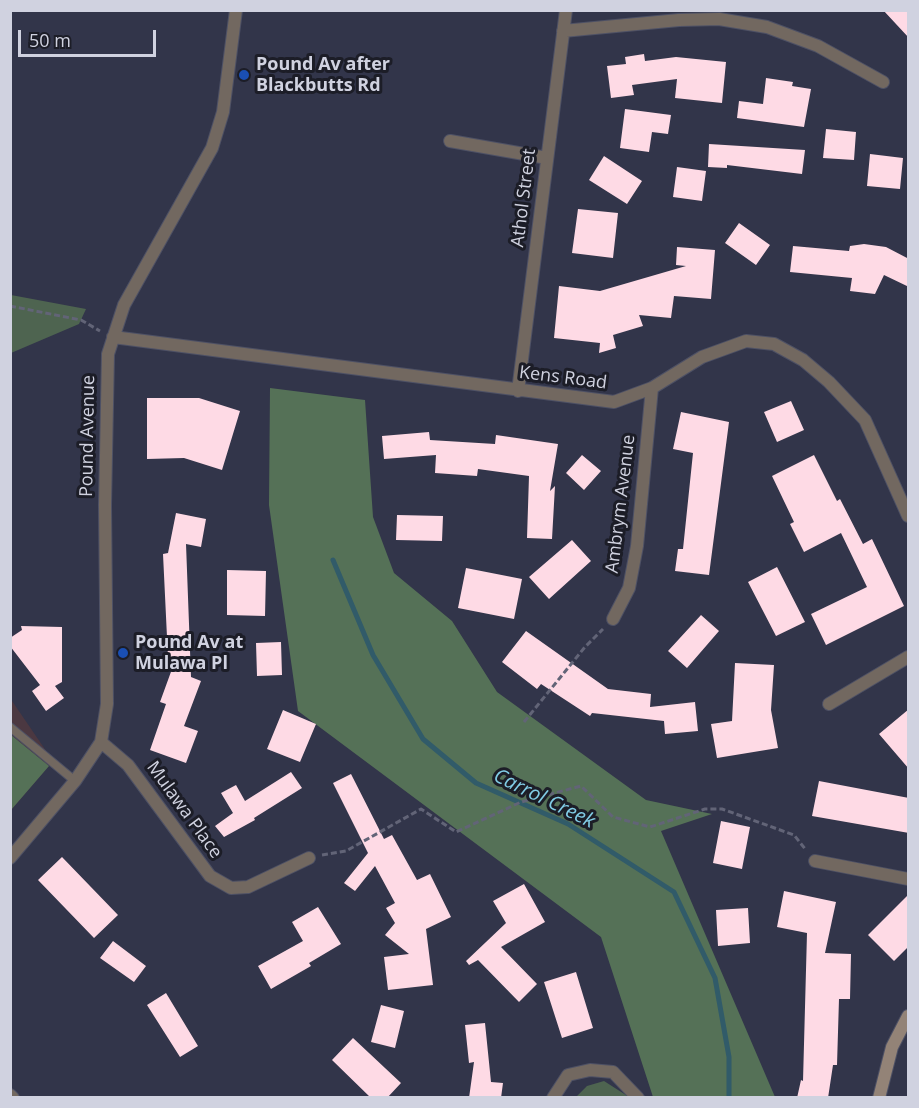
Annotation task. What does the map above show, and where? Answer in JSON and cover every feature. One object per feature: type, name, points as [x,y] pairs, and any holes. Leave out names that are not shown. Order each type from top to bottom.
[{"type":"street","name":"Pound Avenue","points":[[10,858],[75,781],[101,742],[107,704],[107,362],[124,305],[212,148],[223,112],[236,10]]},
{"type":"street","name":"Athol Street","points":[[519,391],[566,10]]},
{"type":"street","points":[[564,31],[719,19],[766,27],[819,46],[883,82]]},
{"type":"street","points":[[450,141],[547,158]]},
{"type":"street","name":"Kens Road","points":[[113,337],[614,402],[652,388],[702,357],[746,341],[774,344],[812,368],[865,420],[909,516]]},
{"type":"street","name":"Ambrym Avenue","points":[[613,619],[630,588],[637,546],[652,388]]},
{"type":"street","points":[[829,704],[909,657]]},
{"type":"street","name":"Mulawa Place","points":[[101,742],[128,765],[210,876],[231,888],[248,887],[309,858]]},
{"type":"street","points":[[815,861],[909,879]]},
{"type":"street","points":[[879,1098],[892,1047],[909,1016]]},
{"type":"street","points":[[553,1098],[568,1075],[590,1070],[613,1072],[638,1098]]},
{"type":"lane","points":[[10,727],[75,781]]},
{"type":"path","points":[[10,306],[81,320],[92,326]]},
{"type":"path","points":[[524,722],[585,647],[613,619]]},
{"type":"path","points":[[309,858],[346,851],[421,809],[456,832],[521,802],[581,786],[613,817],[650,827],[705,809],[722,809],[794,835],[815,861]]},
{"type":"shaded area","points":[[10,698],[53,761],[11,810],[10,810]]},
{"type":"green space","points":[[10,295],[86,309],[79,324],[11,353]]},
{"type":"green space","points":[[270,388],[365,400],[373,517],[394,573],[452,621],[497,692],[646,800],[712,814],[661,831],[775,1097],[653,1097],[601,937],[298,711],[269,505]]},
{"type":"green space","points":[[11,735],[49,766],[11,810]]},
{"type":"green space","points":[[604,1081],[629,1097],[575,1098],[587,1086]]},
{"type":"building","points":[[883,10],[909,10],[909,38]]},
{"type":"building","points":[[644,54],[645,61],[676,57],[726,62],[722,103],[675,98],[677,79],[632,85],[634,95],[611,98],[607,66],[626,64],[625,57]]},
{"type":"building","points":[[766,78],[793,82],[792,86],[811,89],[804,127],[737,118],[739,101],[763,104]]},
{"type":"building","points":[[625,109],[671,115],[668,134],[652,132],[649,152],[620,148]]},
{"type":"building","points":[[826,129],[856,132],[854,160],[823,158]]},
{"type":"building","points":[[709,144],[805,150],[802,174],[727,165],[727,168],[708,167]]},
{"type":"building","points":[[870,154],[903,158],[900,189],[867,186]]},
{"type":"building","points":[[604,156],[642,181],[627,204],[589,180]]},
{"type":"building","points":[[677,167],[706,171],[702,201],[673,197]]},
{"type":"building","points":[[578,209],[618,213],[613,258],[572,253]]},
{"type":"building","points":[[739,223],[770,245],[756,265],[725,243]]},
{"type":"building","points":[[864,244],[886,247],[909,259],[909,287],[884,275],[875,294],[850,291],[852,278],[790,272],[793,246],[849,251],[850,246]]},
{"type":"building","points":[[677,247],[715,250],[711,299],[674,296],[671,318],[639,315],[643,326],[613,335],[616,348],[599,353],[600,343],[554,338],[559,286],[600,291],[686,266],[676,265]]},
{"type":"building","points":[[147,398],[199,398],[240,411],[222,470],[184,458],[147,459]]},
{"type":"building","points":[[791,401],[804,430],[777,442],[764,412]]},
{"type":"building","points":[[681,412],[729,422],[709,575],[675,571],[678,549],[683,549],[693,453],[673,449]]},
{"type":"building","points":[[429,432],[430,440],[495,444],[496,435],[558,444],[550,491],[555,486],[552,539],[527,538],[529,476],[478,469],[477,476],[435,473],[436,455],[384,459],[382,436]]},
{"type":"building","points":[[582,455],[601,471],[584,490],[566,473]]},
{"type":"building","points":[[814,455],[837,501],[840,499],[863,544],[872,539],[904,606],[826,645],[811,614],[867,587],[841,533],[804,552],[790,524],[794,522],[772,476]]},
{"type":"building","points":[[176,513],[206,519],[201,547],[186,544],[191,677],[201,681],[184,726],[198,731],[186,763],[150,750],[166,704],[160,702],[176,658],[168,658],[163,554],[168,553]]},
{"type":"building","points":[[397,515],[443,516],[442,541],[396,540]]},
{"type":"building","points":[[572,540],[591,561],[549,599],[529,577]]},
{"type":"building","points":[[777,567],[805,622],[776,636],[748,582]]},
{"type":"building","points":[[466,568],[522,579],[514,619],[458,608]]},
{"type":"building","points":[[227,570],[266,571],[265,616],[227,615]]},
{"type":"building","points":[[701,615],[719,631],[687,668],[668,651]]},
{"type":"building","points":[[21,626],[62,627],[62,682],[55,686],[64,698],[46,711],[32,691],[40,685],[10,646],[10,638],[22,630]]},
{"type":"building","points":[[526,631],[608,689],[651,694],[650,707],[695,702],[698,731],[665,734],[664,721],[592,713],[590,716],[541,684],[537,689],[502,662]]},
{"type":"building","points":[[281,642],[282,675],[257,676],[256,643]]},
{"type":"building","points":[[735,663],[774,665],[771,710],[778,748],[717,758],[711,724],[732,721]]},
{"type":"building","points":[[909,709],[909,769],[879,734]]},
{"type":"building","points":[[283,710],[316,724],[300,762],[267,749]]},
{"type":"building","points":[[291,772],[302,788],[254,818],[255,820],[224,837],[215,826],[233,813],[221,793],[236,785],[245,801]]},
{"type":"building","points":[[351,774],[384,839],[392,835],[417,880],[430,874],[451,917],[426,929],[433,985],[388,990],[384,957],[409,954],[385,935],[395,923],[386,908],[395,903],[375,866],[355,891],[344,883],[368,853],[333,783]]},
{"type":"building","points":[[819,781],[909,798],[909,833],[812,816]]},
{"type":"building","points":[[721,821],[750,827],[742,869],[713,863]]},
{"type":"building","points":[[62,857],[118,915],[94,938],[38,880]]},
{"type":"building","points":[[524,884],[545,922],[501,947],[537,984],[519,1002],[478,960],[469,965],[466,961],[506,923],[493,901]]},
{"type":"building","points":[[784,891],[836,902],[825,953],[851,954],[850,999],[839,999],[837,1065],[833,1065],[828,1098],[797,1098],[801,1080],[803,1081],[807,933],[777,927]]},
{"type":"building","points":[[909,894],[909,946],[894,961],[868,935]]},
{"type":"building","points":[[318,907],[341,944],[309,963],[311,966],[271,989],[258,966],[303,941],[292,922]]},
{"type":"building","points":[[748,908],[750,943],[718,946],[716,910]]},
{"type":"building","points":[[113,941],[146,966],[134,982],[100,958]]},
{"type":"building","points":[[576,972],[593,1028],[562,1038],[544,982]]},
{"type":"building","points":[[166,993],[198,1046],[180,1057],[147,1005]]},
{"type":"building","points":[[381,1005],[404,1011],[395,1048],[371,1042]]},
{"type":"building","points":[[485,1023],[491,1082],[503,1083],[501,1098],[469,1098],[474,1062],[469,1063],[465,1025]]},
{"type":"building","points":[[353,1038],[401,1083],[387,1098],[371,1098],[332,1060]]},
{"type":"waterway","name":"Carrol Creek","points":[[333,560],[373,655],[423,739],[476,783],[568,824],[674,892],[715,978],[729,1057],[729,1098]]},
{"type":"place","name":"Pound Av after Blackbutts Rd","points":[[244,75]]},
{"type":"place","name":"Pound Av at Mulawa Pl","points":[[123,653]]}]
